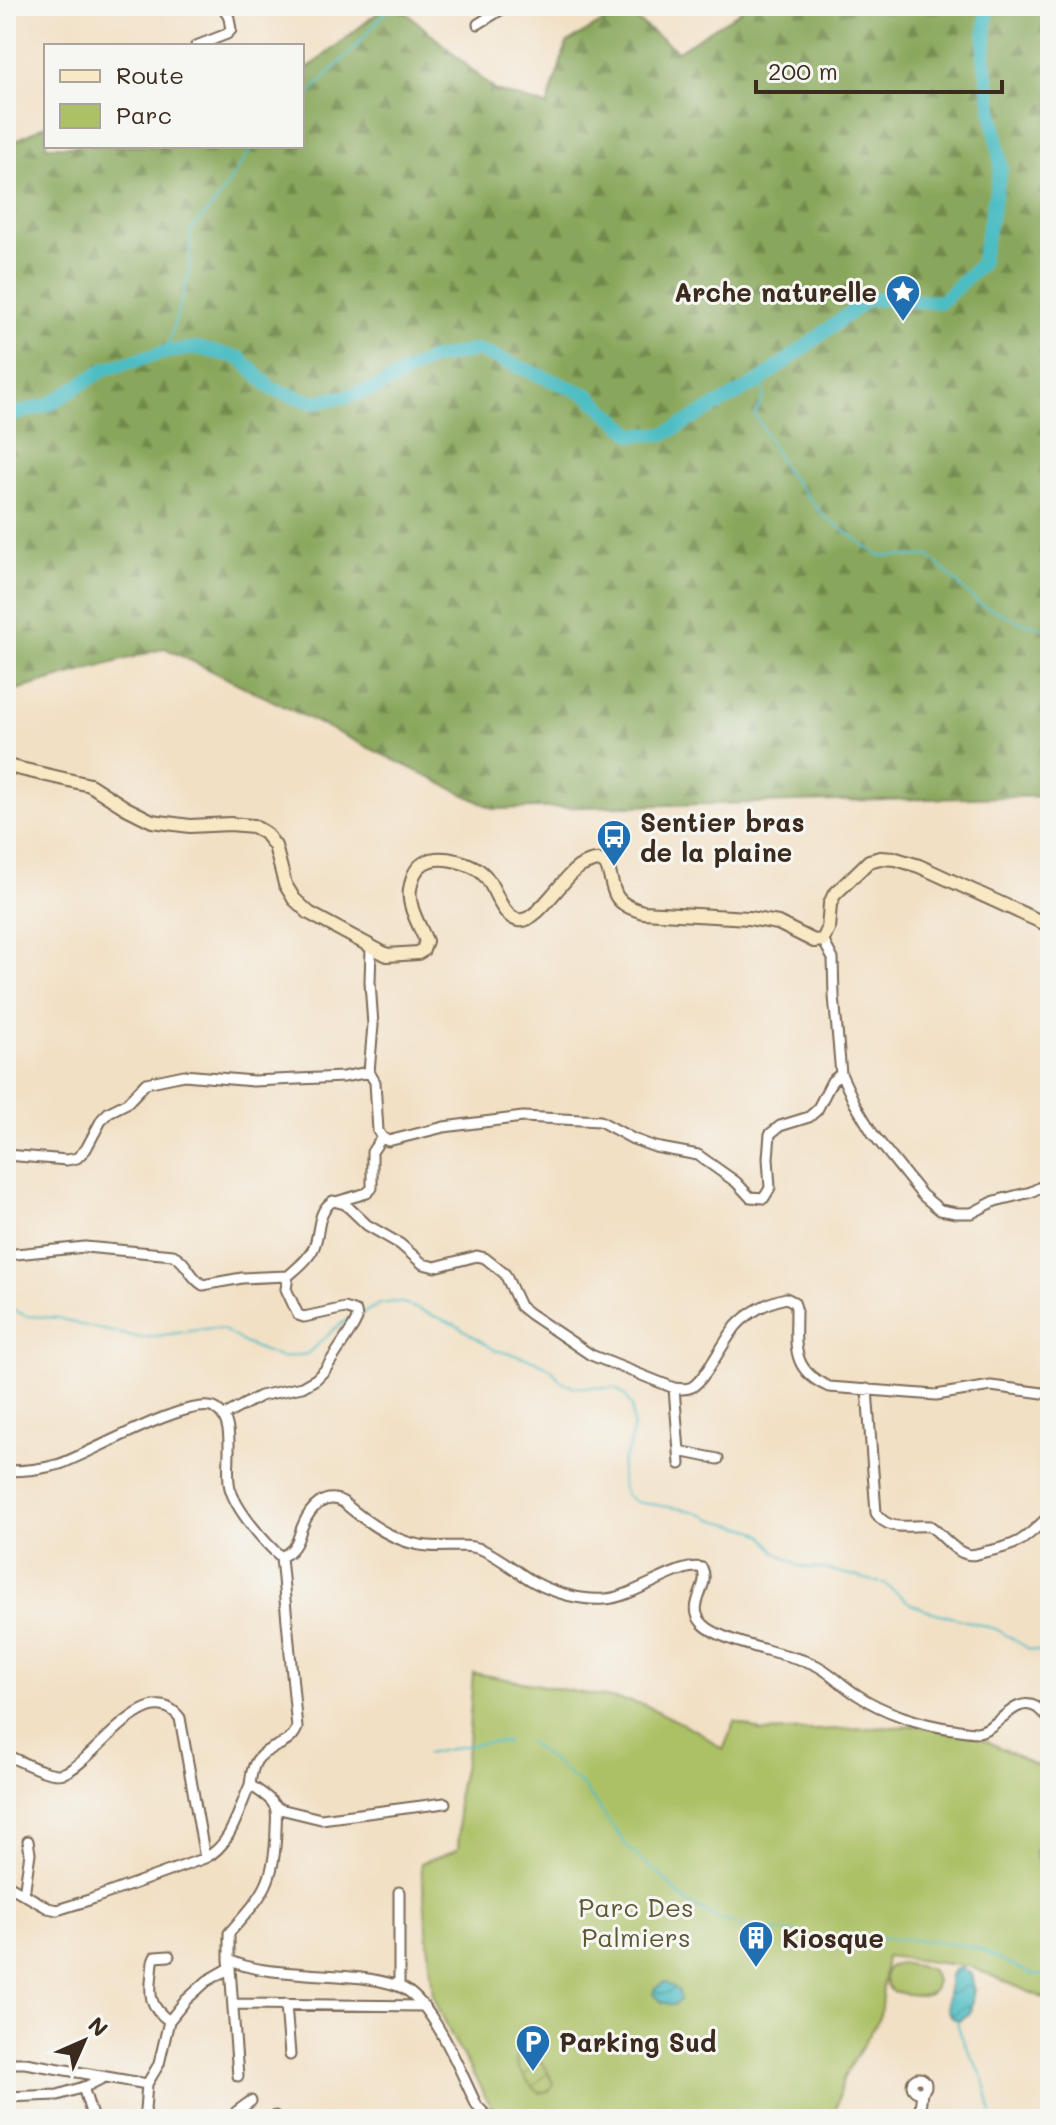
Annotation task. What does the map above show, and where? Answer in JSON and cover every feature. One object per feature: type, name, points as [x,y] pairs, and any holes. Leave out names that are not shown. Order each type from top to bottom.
[{"type":"main road","points":[[6,768],[90,785],[152,821],[190,826],[253,826],[265,833],[275,846],[285,884],[294,899],[309,913],[387,955],[410,955],[423,950],[426,941],[409,898],[412,875],[422,864],[433,860],[456,860],[484,874],[504,910],[514,920],[524,921],[537,912],[578,867],[601,861],[608,869],[616,896],[628,907],[643,912],[749,918],[778,923],[814,941],[823,940],[834,895],[869,861],[880,858],[919,866],[1050,926]]},
{"type":"street","points":[[201,44],[231,30],[223,6]]},
{"type":"street","points":[[478,24],[507,6]]},
{"type":"street","points":[[823,940],[833,959],[841,1074],[873,1134],[922,1195],[940,1210],[972,1213],[995,1201],[1044,1187],[1050,1182]]},
{"type":"street","points":[[371,948],[373,1025],[369,1072],[375,1082],[378,1131],[388,1141],[444,1127],[523,1117],[600,1121],[644,1143],[698,1155],[736,1182],[750,1197],[764,1198],[770,1188],[770,1134],[780,1126],[809,1117],[817,1110],[832,1081],[841,1074]]},
{"type":"street","points":[[6,1155],[67,1160],[77,1158],[86,1149],[102,1119],[127,1103],[146,1083],[184,1075],[253,1081],[343,1077],[369,1072]]},
{"type":"street","points":[[223,1416],[260,1396],[302,1387],[316,1379],[353,1327],[357,1319],[356,1312],[351,1309],[304,1317],[298,1315],[286,1289],[288,1276],[314,1247],[322,1211],[333,1201],[367,1193],[372,1188],[372,1152],[382,1137]]},
{"type":"street","points":[[339,1201],[423,1264],[435,1267],[477,1256],[485,1258],[505,1274],[520,1306],[530,1314],[591,1355],[674,1388],[683,1390],[693,1387],[737,1324],[767,1304],[786,1298],[794,1302],[796,1354],[800,1365],[817,1382],[829,1387],[936,1395],[991,1386],[1050,1394]]},
{"type":"street","points":[[6,1255],[85,1247],[173,1255],[203,1285],[242,1278],[288,1276]]},
{"type":"street","points":[[674,1388],[680,1464]]},
{"type":"street","points":[[867,1389],[876,1513],[883,1522],[893,1526],[930,1526],[963,1554],[971,1555],[1013,1546],[1050,1515]]},
{"type":"street","points":[[6,1471],[26,1471],[60,1464],[183,1410],[211,1407],[223,1416],[228,1434],[229,1486],[236,1502],[269,1547],[281,1557],[297,1728],[293,1738],[260,1755],[254,1762],[250,1785],[225,1843],[216,1853],[65,1908],[48,1908],[6,1884]]},
{"type":"street","points":[[679,1451],[718,1459]]},
{"type":"street","points":[[281,1557],[293,1549],[303,1523],[314,1507],[328,1497],[343,1502],[388,1534],[425,1546],[479,1548],[537,1584],[559,1593],[606,1600],[697,1566],[705,1573],[695,1605],[702,1623],[722,1636],[813,1664],[829,1672],[867,1701],[913,1721],[978,1732],[995,1724],[1015,1708],[1026,1705],[1038,1708],[1050,1719]]},
{"type":"street","points":[[6,1755],[48,1773],[63,1774],[82,1762],[131,1718],[151,1706],[174,1711],[180,1718],[205,1858]]},
{"type":"street","points":[[250,1785],[280,1809],[321,1819],[445,1803]]},
{"type":"street","points":[[238,2076],[229,1933],[260,1898],[272,1869],[276,1852],[277,1815],[274,1805]]},
{"type":"street","points":[[24,1894],[30,1853],[28,1841]]},
{"type":"street","points":[[399,1892],[399,1986]]},
{"type":"street","points":[[169,1956],[155,1957],[153,1962],[151,2003],[169,2021]]},
{"type":"street","points":[[148,2119],[145,2110],[147,2084],[159,2064],[169,2021],[186,2000],[230,1964],[302,1974],[364,1978],[399,1986],[413,1993],[432,2016],[477,2106],[486,2115],[497,2119]]},
{"type":"street","points":[[234,2004],[424,2006]]},
{"type":"street","points":[[286,2004],[290,2055]]},
{"type":"street","points":[[6,2063],[25,2063],[147,2084]]},
{"type":"street","points":[[6,2097],[58,2095],[105,2077]]},
{"type":"street","points":[[83,2087],[93,2119]]},
{"type":"street","points":[[919,2119],[922,2091]]},
{"type":"street","points":[[233,2119],[236,2112],[251,2101]]},
{"type":"green space","points":[[386,6],[399,6],[496,91],[547,106],[567,43],[623,10],[678,51],[741,11],[742,6],[1050,6],[1050,796],[494,809],[165,648],[6,693],[6,146],[44,126],[44,148],[304,148],[304,69]]},
{"type":"green space","name":"Parc Des Palmiers","points":[[473,1673],[643,1704],[701,1733],[723,1750],[735,1721],[762,1732],[919,1726],[976,1736],[1050,1772],[1050,2001],[971,1967],[886,1956],[880,2017],[843,2079],[834,2119],[681,2119],[640,2113],[517,2119],[493,2110],[451,2035],[433,1995],[421,1863],[458,1848],[457,1798],[468,1744]]},
{"type":"green space","points":[[899,1963],[928,1968],[936,1981],[931,1993],[920,1996],[893,1992],[885,1976],[890,1966]]},
{"type":"green space","points":[[526,2050],[535,2055],[546,2069],[553,2084],[549,2091],[540,2093],[518,2067],[517,2055],[519,2051]]},
{"type":"water","points":[[1050,1822],[1050,1862],[1045,1864],[1036,1858],[1035,1851],[1040,1845],[1045,1846],[1047,1841],[1041,1835],[1040,1826]]},
{"type":"water","points":[[961,1968],[971,1974],[974,1988],[970,2013],[960,2020],[951,2016],[947,2003],[950,1975]]},
{"type":"water","points":[[665,1982],[679,1991],[680,2000],[673,2005],[662,2002],[654,1994],[656,1988]]},
{"type":"waterway","points":[[304,102],[393,6]]},
{"type":"waterway","points":[[6,417],[50,404],[105,369],[166,352],[197,348],[240,358],[272,389],[312,402],[377,388],[431,359],[477,350],[588,395],[633,435],[665,434],[760,381],[868,299],[941,302],[981,264],[1001,167],[984,56],[987,6]]},
{"type":"waterway","points":[[166,352],[189,274],[191,230],[215,204],[252,148]]},
{"type":"waterway","points":[[760,381],[765,395],[755,414],[785,470],[824,516],[879,556],[929,556],[978,603],[1018,621],[1050,630]]},
{"type":"waterway","points":[[361,1314],[380,1304],[403,1303],[456,1325],[495,1350],[544,1365],[561,1381],[573,1387],[615,1388],[625,1395],[632,1407],[630,1446],[622,1463],[621,1477],[626,1495],[636,1502],[694,1511],[753,1530],[764,1536],[775,1551],[799,1566],[826,1569],[885,1584],[911,1604],[925,1610],[996,1629],[1031,1650],[1050,1652]]},
{"type":"waterway","points":[[6,1307],[27,1316],[58,1318],[142,1338],[212,1328],[224,1330],[246,1344],[282,1358],[307,1354],[351,1317]]},
{"type":"waterway","points":[[426,1754],[477,1744],[508,1742]]},
{"type":"waterway","points":[[528,1742],[583,1786],[629,1849],[686,1902],[714,1917],[747,1928],[806,1934]]},
{"type":"waterway","points":[[843,1935],[872,1937]]},
{"type":"waterway","points":[[879,1938],[977,1948],[1033,1975],[1050,1974]]},
{"type":"waterway","points":[[957,2020],[961,2036],[984,2080],[992,2113]]},
{"type":"place","name":"Arche naturelle","points":[[903,323]]},
{"type":"place","name":"Sentier bras de la plaine","points":[[614,868]]},
{"type":"place","name":"Kiosque","points":[[756,1969]]},
{"type":"place","name":"Parking Sud","points":[[533,2073]]}]
